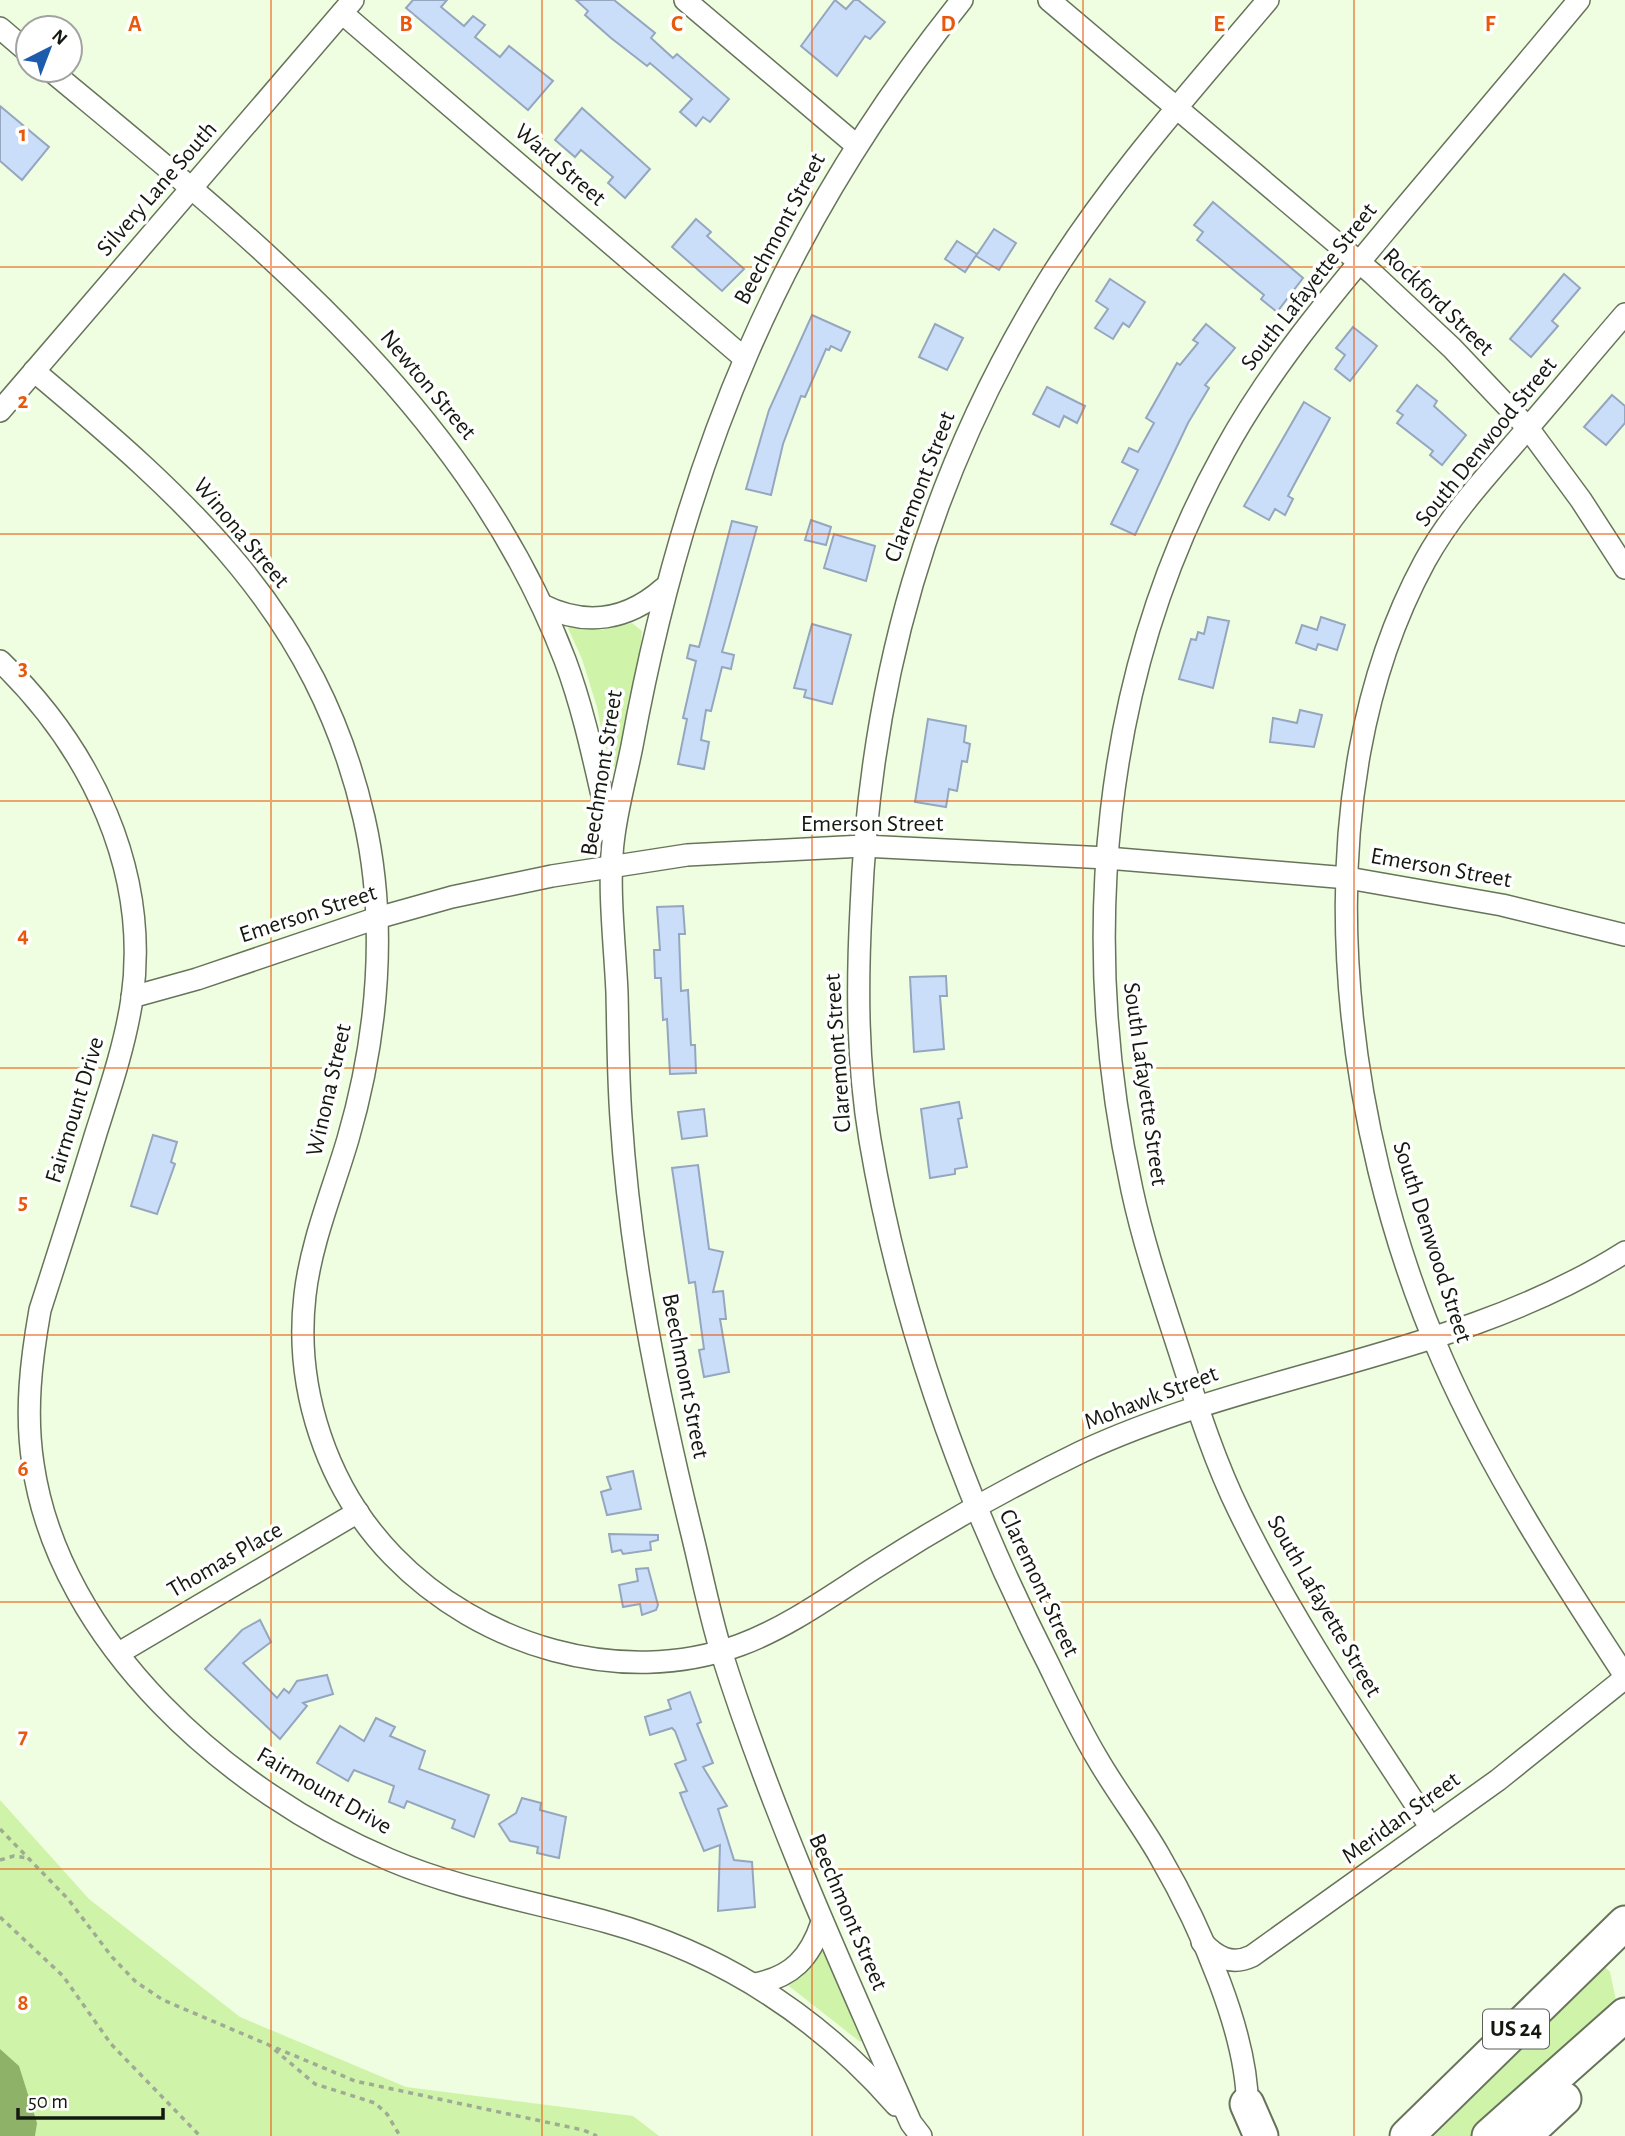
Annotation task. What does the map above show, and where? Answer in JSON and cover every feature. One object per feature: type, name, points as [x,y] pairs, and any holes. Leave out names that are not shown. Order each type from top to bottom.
[{"type":"main road","name":"US 24","points":[[1407,2136],[1613,1946],[1625,1923]]},
{"type":"main road","points":[[1489,2136],[1625,2015]]},
{"type":"main road","points":[[1525,2136],[1625,2042]]},
{"type":"main road","points":[[1246,2120],[1261,2136]]},
{"type":"street","points":[[685,0],[856,145]]},
{"type":"street","name":"Beechmont Street","points":[[916,2129],[822,1922],[769,1792],[721,1650],[675,1465],[641,1291],[621,1121],[612,865],[613,839],[664,587],[702,462],[743,357],[794,251],[856,145],[924,47],[962,0]]},
{"type":"street","name":"Rockford Street","points":[[1049,0],[1359,263],[1452,348],[1528,428],[1581,500],[1625,568]]},
{"type":"street","name":"Claremont Street","points":[[1246,2120],[1228,2002],[1160,1857],[1095,1755],[975,1509],[920,1347],[870,1141],[858,1012],[863,846],[873,752],[892,654],[921,552],[957,456],[1001,363],[1048,282],[1096,211],[1177,107],[1268,0]]},
{"type":"street","name":"South Lafayette Street","points":[[1431,1828],[1333,1677],[1256,1544],[1223,1476],[1197,1405],[1149,1259],[1119,1126],[1110,1058],[1102,956],[1107,858],[1115,779],[1132,691],[1170,568],[1223,453],[1255,400],[1302,332],[1579,0]]},
{"type":"street","name":"Silvery Lane South","points":[[0,411],[348,6]]},
{"type":"street","name":"Ward Street","points":[[348,6],[743,357]]},
{"type":"street","points":[[0,28],[14,40]]},
{"type":"street","name":"Newton Street","points":[[67,84],[192,189],[346,329],[410,400],[488,507],[542,605],[566,662],[613,839]]},
{"type":"street","name":"South Denwood Street","points":[[1625,314],[1453,517],[1426,559],[1380,663],[1354,789],[1348,878],[1348,967],[1366,1110],[1392,1219],[1434,1336],[1471,1420],[1503,1480],[1625,1677]]},
{"type":"street","name":"Winona Street","points":[[34,372],[118,443],[203,522],[243,568],[288,635],[326,705],[353,778],[370,847],[377,918],[375,984],[365,1069],[350,1132],[312,1256],[303,1322],[305,1373],[316,1422],[345,1491],[358,1513],[387,1550],[431,1591],[475,1620],[527,1642],[573,1655],[624,1660],[676,1658],[721,1650]]},
{"type":"street","points":[[542,605],[573,618],[606,618],[638,608],[664,587]]},
{"type":"street","name":"Fairmount Drive","points":[[0,661],[57,726],[89,774],[104,806],[129,887],[135,943],[132,998],[120,1055],[40,1310],[32,1356],[29,1402],[33,1467],[52,1539],[79,1593],[119,1653],[165,1707],[227,1763],[285,1805],[351,1842],[432,1876],[642,1932],[698,1954],[791,2007],[838,2044],[916,2129]]},
{"type":"street","name":"Emerson Street","points":[[132,998],[197,979],[377,918],[452,897],[612,865],[687,855],[863,846],[1107,858],[1348,878],[1502,905],[1625,935]]},
{"type":"street","name":"Mohawk Street","points":[[721,1650],[743,1644],[801,1615],[975,1509],[1083,1452],[1197,1405],[1434,1336],[1545,1298],[1625,1252]]},
{"type":"street","name":"Thomas Place","points":[[119,1653],[358,1513]]},
{"type":"street","name":"Meridan Street","points":[[1200,1939],[1212,1953],[1227,1960],[1252,1956],[1498,1780],[1625,1677]]},
{"type":"street","points":[[754,1984],[778,1980],[798,1965],[816,1941],[822,1922]]},
{"type":"path","points":[[0,1829],[68,1899],[112,1957],[136,1982],[163,2000],[355,2081],[583,2130],[597,2136]]},
{"type":"path","points":[[0,1860],[14,1856],[29,1859]]},
{"type":"path","points":[[0,1917],[63,1976],[111,2044],[200,2136]]},
{"type":"path","points":[[269,2045],[315,2084],[375,2103],[387,2114],[400,2136]]},
{"type":"shaded area","points":[[632,623],[642,631],[641,643],[622,759],[613,768],[607,758],[597,707],[582,659],[568,628],[572,624],[601,630]]},
{"type":"shaded area","points":[[0,1800],[89,1899],[240,2017],[406,2087],[633,2116],[659,2136],[0,2136]]},
{"type":"shaded area","points":[[821,1950],[827,1956],[866,2043],[859,2041],[789,1986],[788,1981]]},
{"type":"shaded area","points":[[1605,1967],[1610,1972],[1617,2005],[1475,2136],[1434,2136]]},
{"type":"shaded area","points":[[0,2049],[19,2066],[37,2123],[35,2136],[0,2136]]},
{"type":"building","points":[[413,0],[447,0],[441,7],[464,26],[473,16],[485,25],[475,37],[500,57],[509,46],[553,81],[528,110],[406,8]]},
{"type":"building","points":[[576,0],[614,0],[655,33],[651,38],[673,58],[677,54],[729,99],[710,122],[703,117],[696,126],[680,112],[692,99],[650,63],[647,66],[611,38],[585,15],[588,11]]},
{"type":"building","points":[[835,0],[846,9],[854,0],[858,0],[885,22],[870,39],[865,36],[837,76],[801,46]]},
{"type":"building","points":[[0,106],[49,147],[22,180],[0,161]]},
{"type":"building","points":[[582,108],[650,169],[625,198],[608,183],[613,177],[581,150],[575,157],[555,140]]},
{"type":"building","points":[[1213,202],[1303,278],[1277,312],[1261,299],[1264,295],[1197,240],[1203,232],[1194,225]]},
{"type":"building","points":[[696,219],[711,232],[707,236],[744,269],[722,291],[672,247]]},
{"type":"building","points":[[994,229],[1016,243],[999,270],[976,256]]},
{"type":"building","points":[[957,241],[977,254],[965,272],[945,259]]},
{"type":"building","points":[[1564,274],[1580,288],[1552,321],[1558,326],[1531,357],[1510,339]]},
{"type":"building","points":[[1110,279],[1145,302],[1129,327],[1123,323],[1113,339],[1095,328],[1108,309],[1096,301]]},
{"type":"building","points":[[812,315],[850,332],[841,351],[831,346],[829,350],[826,349],[805,397],[801,396],[783,444],[771,495],[746,489],[769,410]]},
{"type":"building","points":[[935,324],[963,338],[947,370],[919,357]]},
{"type":"building","points":[[1206,324],[1235,348],[1205,385],[1209,388],[1188,423],[1135,535],[1111,524],[1138,470],[1122,462],[1129,448],[1138,452],[1154,423],[1146,418],[1177,363],[1180,365],[1198,343],[1193,340]]},
{"type":"building","points":[[1353,327],[1377,346],[1350,381],[1335,369],[1345,355],[1336,348]]},
{"type":"building","points":[[1417,385],[1437,401],[1434,406],[1466,435],[1442,465],[1430,455],[1433,451],[1397,423],[1403,415],[1397,411]]},
{"type":"building","points":[[1047,387],[1085,406],[1077,423],[1064,416],[1059,427],[1033,414]]},
{"type":"building","points":[[1612,395],[1625,406],[1625,423],[1606,445],[1584,427]]},
{"type":"building","points":[[1304,402],[1330,418],[1288,496],[1293,499],[1285,515],[1275,509],[1269,520],[1244,506]]},
{"type":"building","points":[[811,520],[831,527],[826,545],[805,540]]},
{"type":"building","points":[[732,521],[757,527],[722,652],[734,655],[731,669],[722,667],[711,711],[706,710],[701,740],[709,742],[704,769],[678,764],[687,719],[683,718],[696,661],[687,658],[690,645],[699,647]]},
{"type":"building","points":[[834,534],[875,546],[866,581],[824,568]]},
{"type":"building","points":[[1208,617],[1229,621],[1213,688],[1179,679],[1191,639],[1196,640],[1198,632],[1204,634]]},
{"type":"building","points":[[1321,617],[1345,625],[1337,650],[1318,644],[1316,650],[1296,643],[1302,625],[1317,630]]},
{"type":"building","points":[[812,624],[851,635],[832,704],[804,697],[806,690],[794,688]]},
{"type":"building","points":[[1300,710],[1322,715],[1314,747],[1270,742],[1273,718],[1297,723]]},
{"type":"building","points":[[928,719],[966,726],[964,742],[970,744],[967,762],[962,761],[957,791],[949,789],[946,807],[915,802]]},
{"type":"building","points":[[683,906],[685,934],[679,934],[681,991],[688,990],[691,1045],[695,1045],[696,1073],[670,1074],[667,1019],[663,1020],[661,978],[655,978],[654,950],[660,950],[657,907]]},
{"type":"building","points":[[946,976],[947,996],[940,996],[944,1049],[914,1052],[910,977]]},
{"type":"building","points":[[959,1102],[962,1118],[958,1119],[967,1167],[955,1169],[955,1174],[930,1178],[921,1109]]},
{"type":"building","points":[[704,1109],[707,1136],[682,1139],[678,1112]]},
{"type":"building","points":[[153,1135],[177,1142],[171,1162],[175,1164],[157,1214],[131,1206]]},
{"type":"building","points":[[698,1165],[709,1249],[723,1252],[713,1292],[723,1291],[726,1319],[720,1319],[729,1372],[704,1377],[699,1350],[704,1349],[695,1282],[689,1283],[672,1168]]},
{"type":"building","points":[[633,1471],[641,1509],[607,1515],[601,1492],[611,1489],[607,1477]]},
{"type":"building","points":[[609,1534],[658,1535],[658,1540],[650,1542],[651,1550],[623,1554],[621,1550],[612,1552]]},
{"type":"building","points":[[648,1568],[658,1605],[656,1610],[642,1615],[640,1604],[623,1607],[619,1585],[638,1581],[636,1569]]},
{"type":"building","points":[[260,1620],[271,1642],[243,1663],[277,1698],[284,1689],[289,1693],[297,1681],[327,1675],[333,1694],[303,1703],[307,1706],[280,1739],[205,1669],[242,1630]]},
{"type":"building","points":[[690,1692],[701,1722],[697,1724],[713,1763],[703,1767],[727,1806],[718,1809],[734,1860],[752,1862],[755,1907],[718,1911],[720,1845],[704,1851],[685,1806],[680,1793],[687,1791],[675,1764],[686,1760],[675,1731],[672,1728],[650,1735],[645,1717],[671,1709],[668,1700]]},
{"type":"building","points":[[376,1718],[395,1727],[390,1736],[425,1751],[419,1769],[489,1795],[474,1837],[452,1828],[455,1820],[407,1801],[404,1808],[389,1802],[394,1786],[354,1770],[348,1781],[317,1763],[340,1726],[364,1741]]},
{"type":"building","points":[[522,1798],[541,1803],[540,1810],[566,1817],[559,1858],[537,1853],[538,1847],[510,1841],[499,1824],[516,1813]]}]
